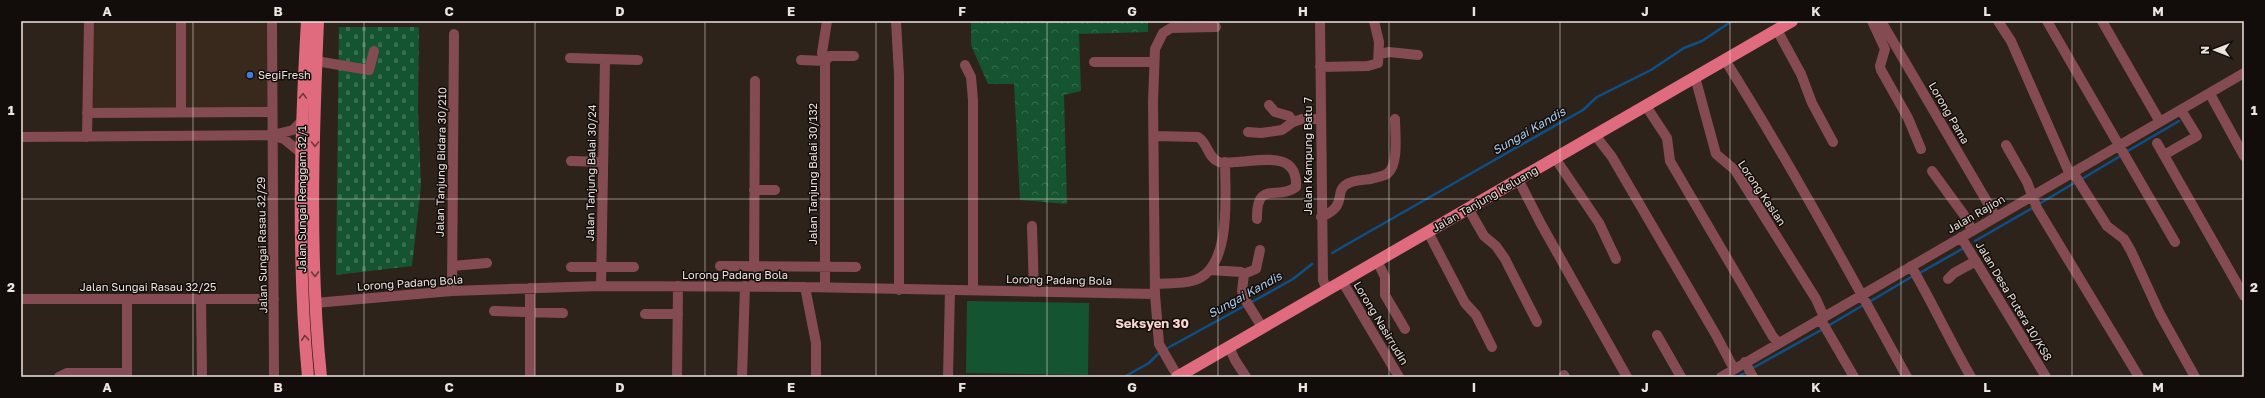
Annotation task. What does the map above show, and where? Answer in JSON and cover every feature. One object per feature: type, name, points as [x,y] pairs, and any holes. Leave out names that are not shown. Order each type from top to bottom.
[{"type":"main road","name":"Jalan Sungai Renggam 32/1","points":[[307,21],[301,153],[303,304],[308,377]]},
{"type":"main road","name":"Jalan Sungai Renggam 32/1","points":[[318,21],[316,61],[315,303],[320,377]]},
{"type":"main road","name":"Jalan Tanjung Keluang","points":[[1177,377],[1428,232],[1471,213],[1518,179],[1555,158],[1596,135],[1649,110],[1729,66],[1777,30],[1792,21]]},
{"type":"street","points":[[87,137],[89,21]]},
{"type":"street","points":[[180,21],[180,112]]},
{"type":"street","name":"Jalan Sungai Rasau 32/29","points":[[272,21],[274,377]]},
{"type":"street","name":"Jalan Tanjung Balai 30/132","points":[[824,287],[825,61],[822,53],[827,21]]},
{"type":"street","points":[[896,21],[899,75],[899,290]]},
{"type":"street","name":"Jalan Kampung Batu 7","points":[[1320,21],[1321,217],[1323,280],[1327,290]]},
{"type":"street","points":[[1320,67],[1368,66],[1378,63],[1380,54],[1379,42],[1374,21]]},
{"type":"street","points":[[1872,21],[1884,49],[1880,66],[1881,70],[1908,118],[1921,149]]},
{"type":"street","name":"Lorong Pama","points":[[1882,21],[1992,211]]},
{"type":"street","points":[[1998,21],[2012,42],[2072,174],[2107,226],[2124,239],[2131,251],[2156,308],[2195,377]]},
{"type":"street","points":[[2047,21],[2120,144],[2175,242]]},
{"type":"street","points":[[2102,21],[2156,115]]},
{"type":"street","points":[[1177,377],[1159,344],[1155,289],[1154,62],[1158,40],[1163,33],[1178,24],[1216,27]]},
{"type":"street","points":[[1777,30],[1801,74],[1812,104],[1833,142]]},
{"type":"street","name":"Jalan Tanjung Bidara 30/210","points":[[452,291],[454,34]]},
{"type":"street","points":[[316,61],[369,70],[374,51]]},
{"type":"street","points":[[1380,54],[1389,52],[1418,55]]},
{"type":"street","points":[[801,60],[825,61],[830,56],[854,56]]},
{"type":"street","points":[[570,58],[638,60]]},
{"type":"street","name":"Jalan Tanjung Balai 30/24","points":[[601,286],[605,59]]},
{"type":"street","points":[[1094,62],[1154,62]]},
{"type":"street","points":[[965,65],[971,77],[973,100],[973,290]]},
{"type":"street","points":[[1729,66],[1770,131],[1907,377]]},
{"type":"street","name":"Jalan Rajion","points":[[1721,377],[1734,369],[1749,370],[1776,340],[1823,321],[1862,295],[1913,268],[1972,230],[1992,211],[2031,195],[2072,174],[2120,144],[2156,115],[2181,110],[2211,95],[2244,73]]},
{"type":"street","points":[[742,377],[750,286],[754,266],[755,81]]},
{"type":"street","name":"Lorong Kaslan","points":[[1696,84],[1716,154],[1735,170],[1816,299],[1823,321],[1854,377]]},
{"type":"street","points":[[2211,95],[2244,156]]},
{"type":"street","points":[[1269,105],[1274,112],[1289,116],[1293,122]]},
{"type":"street","points":[[1649,110],[1667,138],[1670,162],[1776,340]]},
{"type":"street","points":[[2164,155],[2197,136],[2181,110]]},
{"type":"street","points":[[87,113],[272,112]]},
{"type":"street","points":[[1248,132],[1261,133],[1282,130],[1293,122],[1302,119],[1320,119]]},
{"type":"street","points":[[1321,217],[1332,213],[1338,206],[1342,189],[1347,184],[1383,176],[1390,172],[1394,165],[1396,119]]},
{"type":"street","points":[[273,136],[293,130],[302,122]]},
{"type":"street","points":[[1596,135],[1612,157],[1716,334],[1734,369]]},
{"type":"street","points":[[21,137],[273,136],[284,139],[301,153]]},
{"type":"street","points":[[1154,136],[1198,137],[1204,143],[1210,156],[1220,162],[1278,160],[1291,165],[1297,176],[1296,187],[1290,191],[1267,193],[1263,196],[1257,208],[1258,219]]},
{"type":"street","points":[[2158,142],[2244,296]]},
{"type":"street","points":[[2006,145],[2031,195],[2139,377]]},
{"type":"street","points":[[1555,158],[1599,223],[1616,259]]},
{"type":"street","points":[[571,162],[603,162]]},
{"type":"street","points":[[1225,162],[1226,227],[1210,270],[1241,272],[1244,274],[1256,269],[1260,250]]},
{"type":"street","points":[[1932,171],[1964,215],[1972,230]]},
{"type":"street","points":[[1518,179],[1541,224],[1626,377]]},
{"type":"street","points":[[754,190],[775,190]]},
{"type":"street","points":[[1471,213],[1484,236],[1496,246],[1505,259],[1537,322]]},
{"type":"street","points":[[1032,226],[1034,292]]},
{"type":"street","points":[[1428,232],[1465,303],[1476,316],[1492,347]]},
{"type":"street","name":"Jalan Desa Putera 10/KS8","points":[[1961,237],[2046,377]]},
{"type":"street","points":[[1377,261],[1385,277],[1385,295],[1406,329]]},
{"type":"street","points":[[1948,279],[1954,273],[1976,261]]},
{"type":"street","points":[[452,266],[487,263]]},
{"type":"street","points":[[720,266],[856,267]]},
{"type":"street","points":[[571,267],[634,267]]},
{"type":"street","points":[[1913,268],[1922,282],[1945,332],[1971,377]]},
{"type":"street","name":"Lorong Padang Bola","points":[[315,303],[452,291],[601,286],[824,287],[899,290],[1034,292],[1155,289],[1192,282],[1210,270]]},
{"type":"street","points":[[1244,274],[1242,291],[1244,298],[1262,327]]},
{"type":"street","name":"Lorong Nasirrudin","points":[[1342,281],[1399,377]]},
{"type":"street","points":[[677,377],[678,286]]},
{"type":"street","points":[[806,287],[816,343],[816,377]]},
{"type":"street","points":[[530,288],[530,377]]},
{"type":"street","points":[[948,377],[950,290]]},
{"type":"street","name":"Jalan Sungai Rasau 32/25","points":[[21,299],[274,299]]},
{"type":"street","points":[[59,377],[67,373],[127,375],[127,299]]},
{"type":"street","points":[[201,299],[202,377]]},
{"type":"street","points":[[494,311],[563,313]]},
{"type":"street","points":[[645,314],[678,314]]},
{"type":"street","points":[[1657,335],[1681,377]]},
{"type":"street","points":[[1229,347],[1246,377]]},
{"type":"shaded area","points":[[92,21],[269,21],[268,109],[91,109]]},
{"type":"green space","points":[[971,21],[1148,21],[1148,32],[1079,34],[1081,91],[1064,95],[1067,204],[1020,200],[1014,84],[988,84],[971,45]]},
{"type":"green space","points":[[339,27],[419,27],[418,108],[421,186],[412,266],[336,275]]},
{"type":"green space","points":[[967,301],[1089,303],[1088,375],[966,373]]},
{"type":"waterway","name":"Sungai Kandis","points":[[1332,253],[1583,110],[1597,97],[1651,70],[1684,48],[1702,41],[1732,21]]},
{"type":"waterway","points":[[2126,152],[2179,121]]},
{"type":"waterway","points":[[2080,180],[2122,155]]},
{"type":"waterway","points":[[2039,204],[2076,182]]},
{"type":"waterway","points":[[1975,241],[2034,207]]},
{"type":"waterway","points":[[1918,274],[1962,249]]},
{"type":"waterway","name":"Sungai Kandis","points":[[1250,303],[1293,279],[1312,264]]},
{"type":"waterway","points":[[1869,302],[1913,276]]},
{"type":"waterway","points":[[1828,326],[1865,304]]},
{"type":"waterway","name":"Sungai Kandis","points":[[1164,350],[1246,305]]},
{"type":"waterway","points":[[1751,369],[1823,329]]},
{"type":"waterway","name":"Sungai Kandis","points":[[1124,377],[1149,363],[1160,352]]},
{"type":"waterway","points":[[1737,377],[1747,372]]},
{"type":"place","name":"SegiFresh","points":[[250,75]]},
{"type":"district","name":"Seksyen 30","points":[[1152,323]]}]
